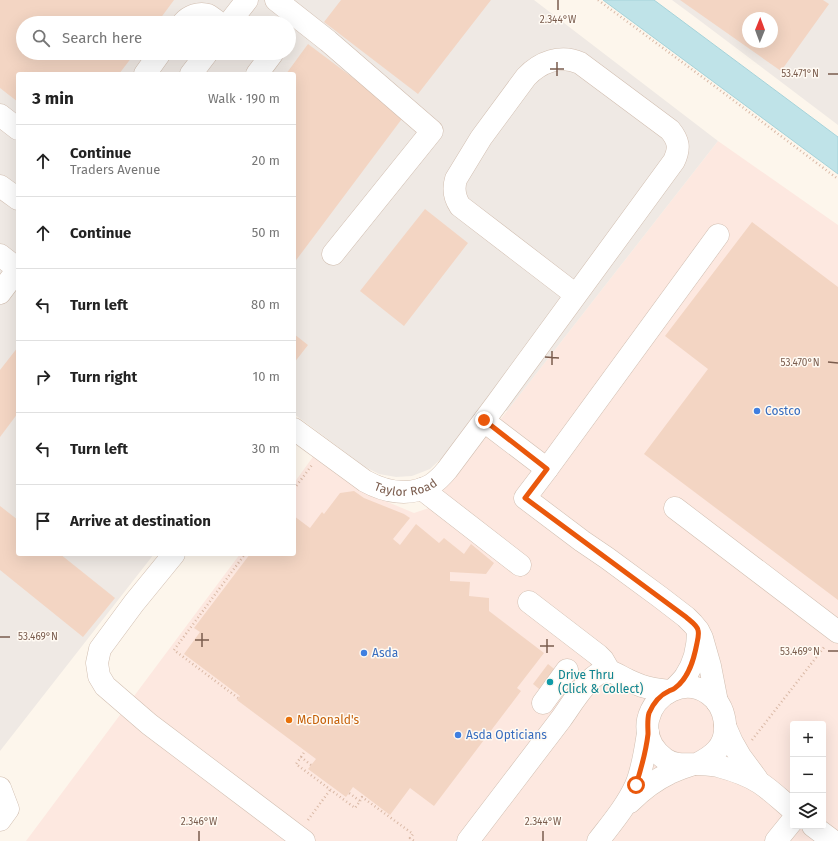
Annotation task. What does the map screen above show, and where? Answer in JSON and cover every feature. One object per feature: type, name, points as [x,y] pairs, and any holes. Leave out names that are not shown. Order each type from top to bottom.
[{"type":"street","points":[[234,16],[246,0]]},
{"type":"street","points":[[276,0],[328,41],[432,132],[333,254]]},
{"type":"street","points":[[192,16],[199,14],[208,16]]},
{"type":"street","name":"Taylor Road","points":[[296,430],[374,486],[396,492],[408,492],[422,489],[432,484],[443,474],[497,403],[674,160],[678,153],[678,144],[675,136],[670,130],[580,63],[574,60],[559,59],[552,60],[530,72],[481,138],[456,179],[454,186],[457,201],[460,206],[576,294]]},
{"type":"street","points":[[146,72],[155,60]]},
{"type":"street","points":[[193,72],[202,60]]},
{"type":"street","points":[[258,72],[268,60]]},
{"type":"street","points":[[0,115],[16,127]]},
{"type":"street","points":[[0,186],[16,198]]},
{"type":"street","points":[[717,702],[710,666],[702,638],[693,624],[686,617],[525,498],[718,235]]},
{"type":"street","points":[[0,255],[16,267]]},
{"type":"street","points":[[0,293],[16,272]]},
{"type":"street","points":[[484,420],[547,469]]},
{"type":"street","points":[[422,489],[520,565]]},
{"type":"street","points":[[675,508],[837,631]]},
{"type":"street","points":[[172,556],[100,649],[98,663],[99,676],[105,686],[149,724],[300,838]]},
{"type":"street","points":[[529,602],[598,655],[618,676],[635,690],[645,710],[647,728],[652,744],[659,754],[668,761],[679,765],[694,764],[716,766],[734,770],[760,783],[790,808]]},
{"type":"street","points":[[598,841],[623,808],[636,785],[642,766],[649,714],[654,704],[660,697],[672,690],[684,678],[690,668],[695,655],[698,630]]},
{"type":"street","points":[[538,699],[562,666]]},
{"type":"street","points":[[468,841],[562,718],[586,684],[600,673],[618,676],[654,689],[672,690],[686,687],[698,689],[709,694],[717,702],[723,713],[732,742],[740,756],[760,783]]},
{"type":"street","points":[[623,808],[642,790],[671,772],[709,758],[718,749],[724,738],[726,726]]},
{"type":"street","points":[[0,788],[11,813]]},
{"type":"street","points":[[776,841],[790,824]]},
{"type":"street","points":[[817,829],[833,841]]},
{"type":"path","points":[[598,0],[838,179]]},
{"type":"path","points":[[296,486],[315,462]]},
{"type":"path","points":[[238,698],[174,650],[244,556]]},
{"type":"path","points":[[740,756],[837,631]]},
{"type":"path","points":[[305,751],[296,764],[355,808],[362,797],[413,834],[410,838],[414,841]]},
{"type":"path","points":[[301,757],[311,765]]},
{"type":"path","points":[[300,838],[330,790]]},
{"type":"path","points":[[349,793],[360,801]]},
{"type":"shaded area","points":[[0,0],[534,0],[718,141],[507,411],[489,397],[444,456],[430,469],[412,476],[396,477],[379,474],[365,467],[296,415],[296,72],[16,72],[16,556],[152,556],[0,751]]},
{"type":"shaded area","points":[[672,0],[838,0],[838,125]]},
{"type":"shaded area","points":[[718,141],[838,225],[838,841],[26,841],[239,556],[296,556],[296,480],[315,454],[366,493],[414,513],[429,508],[507,411]]},
{"type":"water","points":[[603,0],[654,0],[838,137],[838,174]]},
{"type":"building","points":[[0,0],[174,0],[162,16],[16,16],[16,60],[130,60],[121,72],[16,72],[16,100],[0,88]]},
{"type":"building","points":[[341,0],[491,0],[418,94],[324,22]]},
{"type":"building","points":[[680,0],[823,0],[829,4],[781,71],[748,48],[778,48],[778,12],[742,12],[742,44]]},
{"type":"building","points":[[308,44],[404,116],[296,260],[296,72],[287,72]]},
{"type":"building","points":[[425,209],[468,243],[404,326],[360,291]]},
{"type":"building","name":"Costco","points":[[752,222],[838,287],[838,600],[644,454],[708,369],[665,336]]},
{"type":"building","points":[[296,336],[308,345],[296,360]]},
{"type":"building","points":[[16,350],[16,416],[0,437],[0,370]]},
{"type":"building","name":"Asda","points":[[354,491],[364,498],[404,514],[410,518],[393,539],[400,545],[416,524],[439,543],[444,538],[464,554],[471,544],[494,563],[486,574],[450,572],[450,581],[470,582],[469,596],[489,598],[489,611],[544,653],[517,688],[521,691],[434,806],[410,788],[390,815],[353,787],[346,797],[308,769],[316,759],[237,700],[240,696],[184,654],[200,632],[194,628],[248,556],[296,556],[296,518],[310,528],[322,512],[324,514],[340,493]]},
{"type":"building","points":[[0,506],[16,518],[16,556],[62,556],[115,598],[83,637],[0,570]]},
{"type":"building","name":"Drive Thru (Click & Collect)","points":[[548,664],[568,680],[553,700],[533,684]]},
{"type":"place","name":"Costco","points":[[757,411]]},
{"type":"place","name":"Asda","points":[[364,653]]},
{"type":"place","name":"Drive Thru (Click & Collect)","points":[[550,682]]},
{"type":"place","name":"McDonald's","points":[[289,720]]},
{"type":"place","name":"Asda Opticians","points":[[458,735]]},
{"type":"route","points":[[484,420],[547,469],[525,498],[686,617],[698,630],[695,655],[690,668],[684,678],[674,689],[660,697],[654,704],[649,714],[646,749],[636,785]]}]
